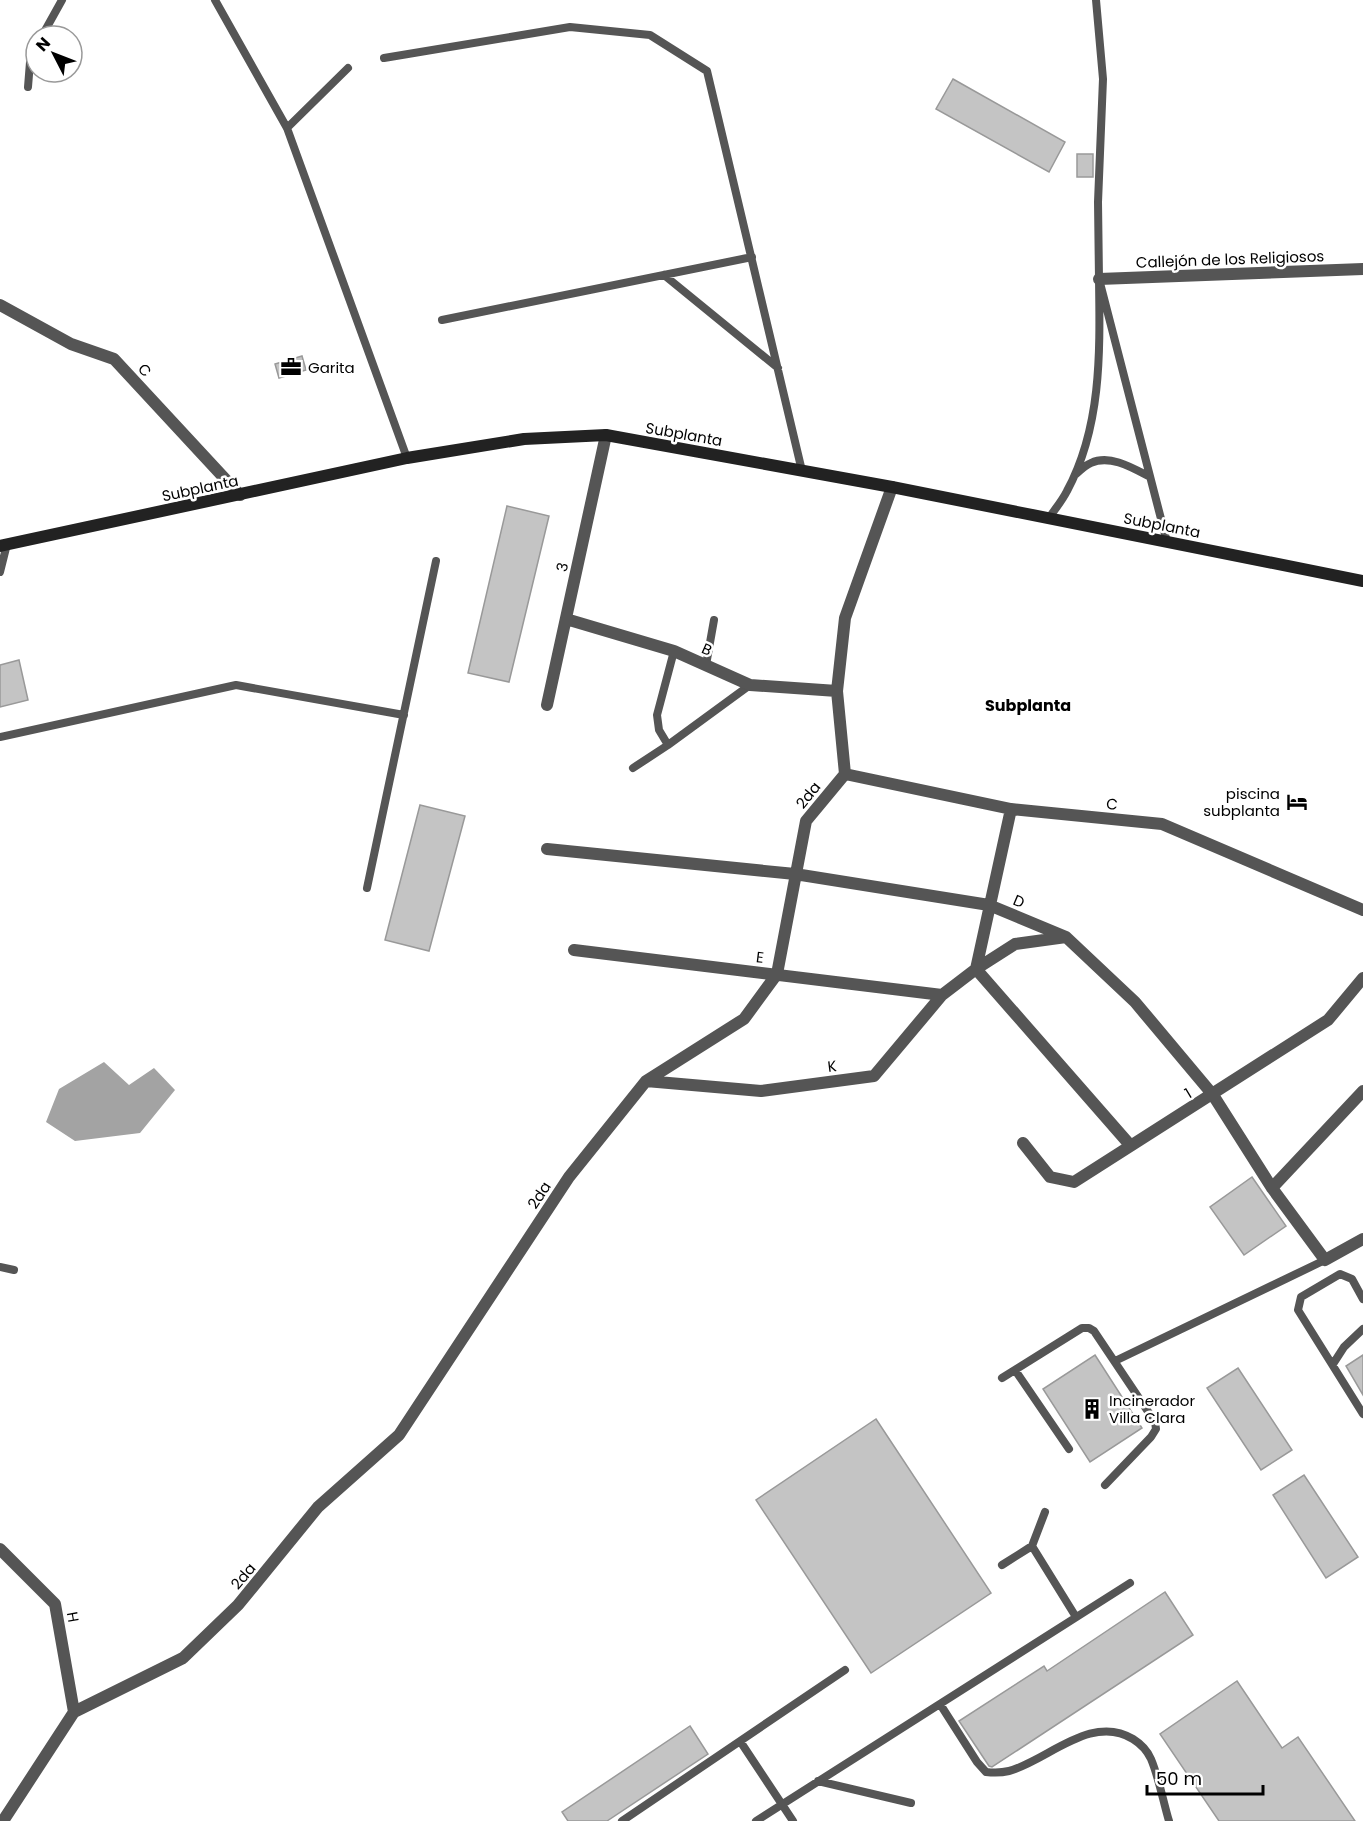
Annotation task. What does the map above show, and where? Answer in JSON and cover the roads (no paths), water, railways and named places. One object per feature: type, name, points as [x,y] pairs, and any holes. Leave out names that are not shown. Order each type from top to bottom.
[{"type":"street","name":"Callejón de los Religiosos","points":[[1099,279],[1363,269]]},
{"type":"street","name":"C","points":[[0,305],[70,344],[114,359],[240,495]]},
{"type":"street","name":"Subplanta","points":[[4,545],[407,458],[524,439],[606,435],[892,487],[1363,581]]},
{"type":"street","name":"3","points":[[547,705],[606,435]]},
{"type":"street","points":[[845,774],[837,691],[845,618],[892,487]]},
{"type":"street","name":"B","points":[[566,619],[674,651],[750,685],[837,691]]},
{"type":"street","name":"C","points":[[845,774],[1011,809],[1162,824],[1363,910]]},
{"type":"street","name":"2da","points":[[74,1712],[183,1658],[238,1605],[318,1507],[399,1435],[569,1177],[646,1081],[744,1019],[777,974],[806,821],[845,774]]},
{"type":"street","points":[[1011,809],[976,969],[1130,1145]]},
{"type":"street","name":"D","points":[[546,849],[795,874],[990,905],[1066,937],[1135,1002],[1213,1095],[1272,1188],[1325,1260]]},
{"type":"street","name":"K","points":[[646,1081],[760,1091],[874,1076],[942,995],[976,969],[1015,944],[1066,937]]},
{"type":"street","name":"E","points":[[574,950],[942,995]]},
{"type":"street","name":"1","points":[[1023,1143],[1050,1177],[1074,1182],[1328,1020],[1363,978]]},
{"type":"street","points":[[1272,1188],[1363,1091]]},
{"type":"street","points":[[1325,1260],[1363,1239]]},
{"type":"street","name":"H","points":[[0,1549],[55,1604],[74,1712]]},
{"type":"street","points":[[3,1821],[74,1712]]},
{"type":"lane","points":[[49,24],[62,0]]},
{"type":"lane","points":[[215,0],[287,129],[407,458]]},
{"type":"lane","points":[[1049,518],[1067,491],[1084,453],[1100,365],[1098,202],[1103,79],[1096,0]]},
{"type":"lane","points":[[384,58],[570,27],[650,35],[707,71],[802,471]]},
{"type":"lane","points":[[287,129],[348,68]]},
{"type":"lane","points":[[442,320],[752,257]]},
{"type":"lane","points":[[664,275],[778,368]]},
{"type":"lane","points":[[1099,279],[1167,542]]},
{"type":"lane","points":[[1073,477],[1091,462],[1109,460],[1127,464],[1150,477]]},
{"type":"lane","points":[[0,572],[4,545]]},
{"type":"lane","points":[[367,888],[436,561]]},
{"type":"lane","points":[[706,665],[714,620]]},
{"type":"lane","points":[[668,745],[659,730],[657,715],[674,651]]},
{"type":"lane","points":[[0,737],[236,685],[404,715]]},
{"type":"lane","points":[[633,768],[750,685]]},
{"type":"lane","points":[[1115,1362],[1325,1260]]},
{"type":"lane","points":[[0,1268],[14,1270]]},
{"type":"lane","points":[[1363,1299],[1352,1279],[1340,1274],[1301,1297],[1298,1310],[1363,1414]]},
{"type":"lane","points":[[1002,1378],[1082,1328],[1094,1331],[1155,1422],[1156,1429],[1105,1485]]},
{"type":"lane","points":[[1333,1364],[1344,1347],[1363,1329]]},
{"type":"lane","points":[[1015,1370],[1069,1449]]},
{"type":"lane","points":[[1002,1565],[1032,1546],[1045,1512]]},
{"type":"lane","points":[[1032,1546],[1076,1617]]},
{"type":"lane","points":[[756,1821],[1130,1583]]},
{"type":"lane","points":[[622,1821],[845,1670]]},
{"type":"lane","points":[[940,1704],[977,1762],[986,1772],[1011,1771],[1075,1739],[1109,1731],[1126,1735],[1142,1745],[1151,1759],[1169,1821]]},
{"type":"lane","points":[[740,1741],[793,1821]]},
{"type":"lane","points":[[818,1781],[911,1803]]},
{"type":"place","name":"Garita","points":[[291,367]]},
{"type":"place","name":"piscina subplanta","points":[[1297,802]]},
{"type":"place","name":"Incinerador Villa Clara","points":[[1092,1409]]},
{"type":"district","name":"Subplanta","points":[[1028,705]]}]
